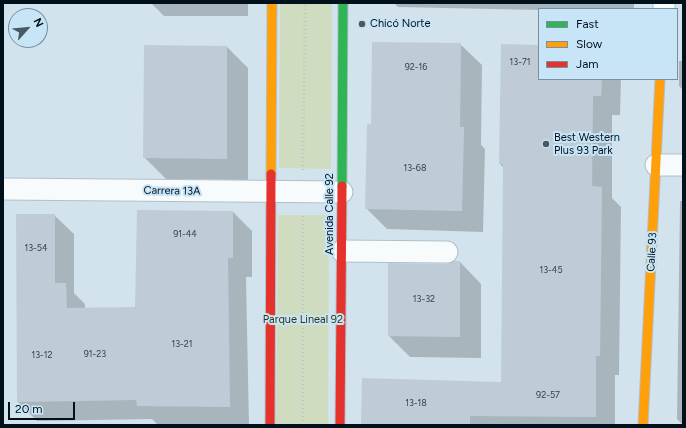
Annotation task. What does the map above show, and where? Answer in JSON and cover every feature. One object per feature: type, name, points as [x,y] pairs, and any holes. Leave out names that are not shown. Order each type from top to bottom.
[{"type":"main road","points":[[270,425],[272,3]]},
{"type":"main road","name":"Avenida Calle 92","points":[[340,425],[343,3]]},
{"type":"main road","name":"Calle 93","points":[[643,425],[660,80]]},
{"type":"street","points":[[656,165],[683,165]]},
{"type":"street","name":"Carrera 13A","points":[[3,189],[342,192]]},
{"type":"street","points":[[342,251],[447,252]]},
{"type":"green space","points":[[280,3],[332,3],[331,169],[279,168]]},
{"type":"green space","name":"Parque Lineal 92","points":[[278,215],[329,215],[328,425],[276,425]]},
{"type":"building","points":[[372,42],[461,43],[460,127],[464,127],[462,211],[365,209],[367,124],[371,124]]},
{"type":"building","points":[[501,44],[538,45],[538,80],[602,80],[601,96],[593,96],[592,186],[602,187],[600,356],[596,356],[596,417],[470,416],[470,425],[361,425],[362,378],[501,382],[503,164],[499,164]]},
{"type":"building","points":[[144,45],[227,46],[227,159],[143,158]]},
{"type":"building","points":[[137,210],[233,211],[233,258],[228,258],[230,407],[137,406],[136,400],[17,402],[16,214],[55,214],[55,283],[66,283],[67,308],[135,307]]},
{"type":"building","points":[[454,261],[460,261],[460,337],[388,336],[388,263],[447,264]]},
{"type":"traffic: fast","points":[[342,186],[343,3]]},
{"type":"traffic: slow","points":[[271,174],[272,3]]},
{"type":"traffic: slow","points":[[643,425],[660,80]]},
{"type":"traffic: jam","points":[[270,425],[271,174]]},
{"type":"traffic: jam","points":[[340,425],[342,186]]},
{"type":"place","name":"Chicó Norte","points":[[362,24]]},
{"type":"place","name":"Best Western Plus 93 Park","points":[[546,144]]}]
